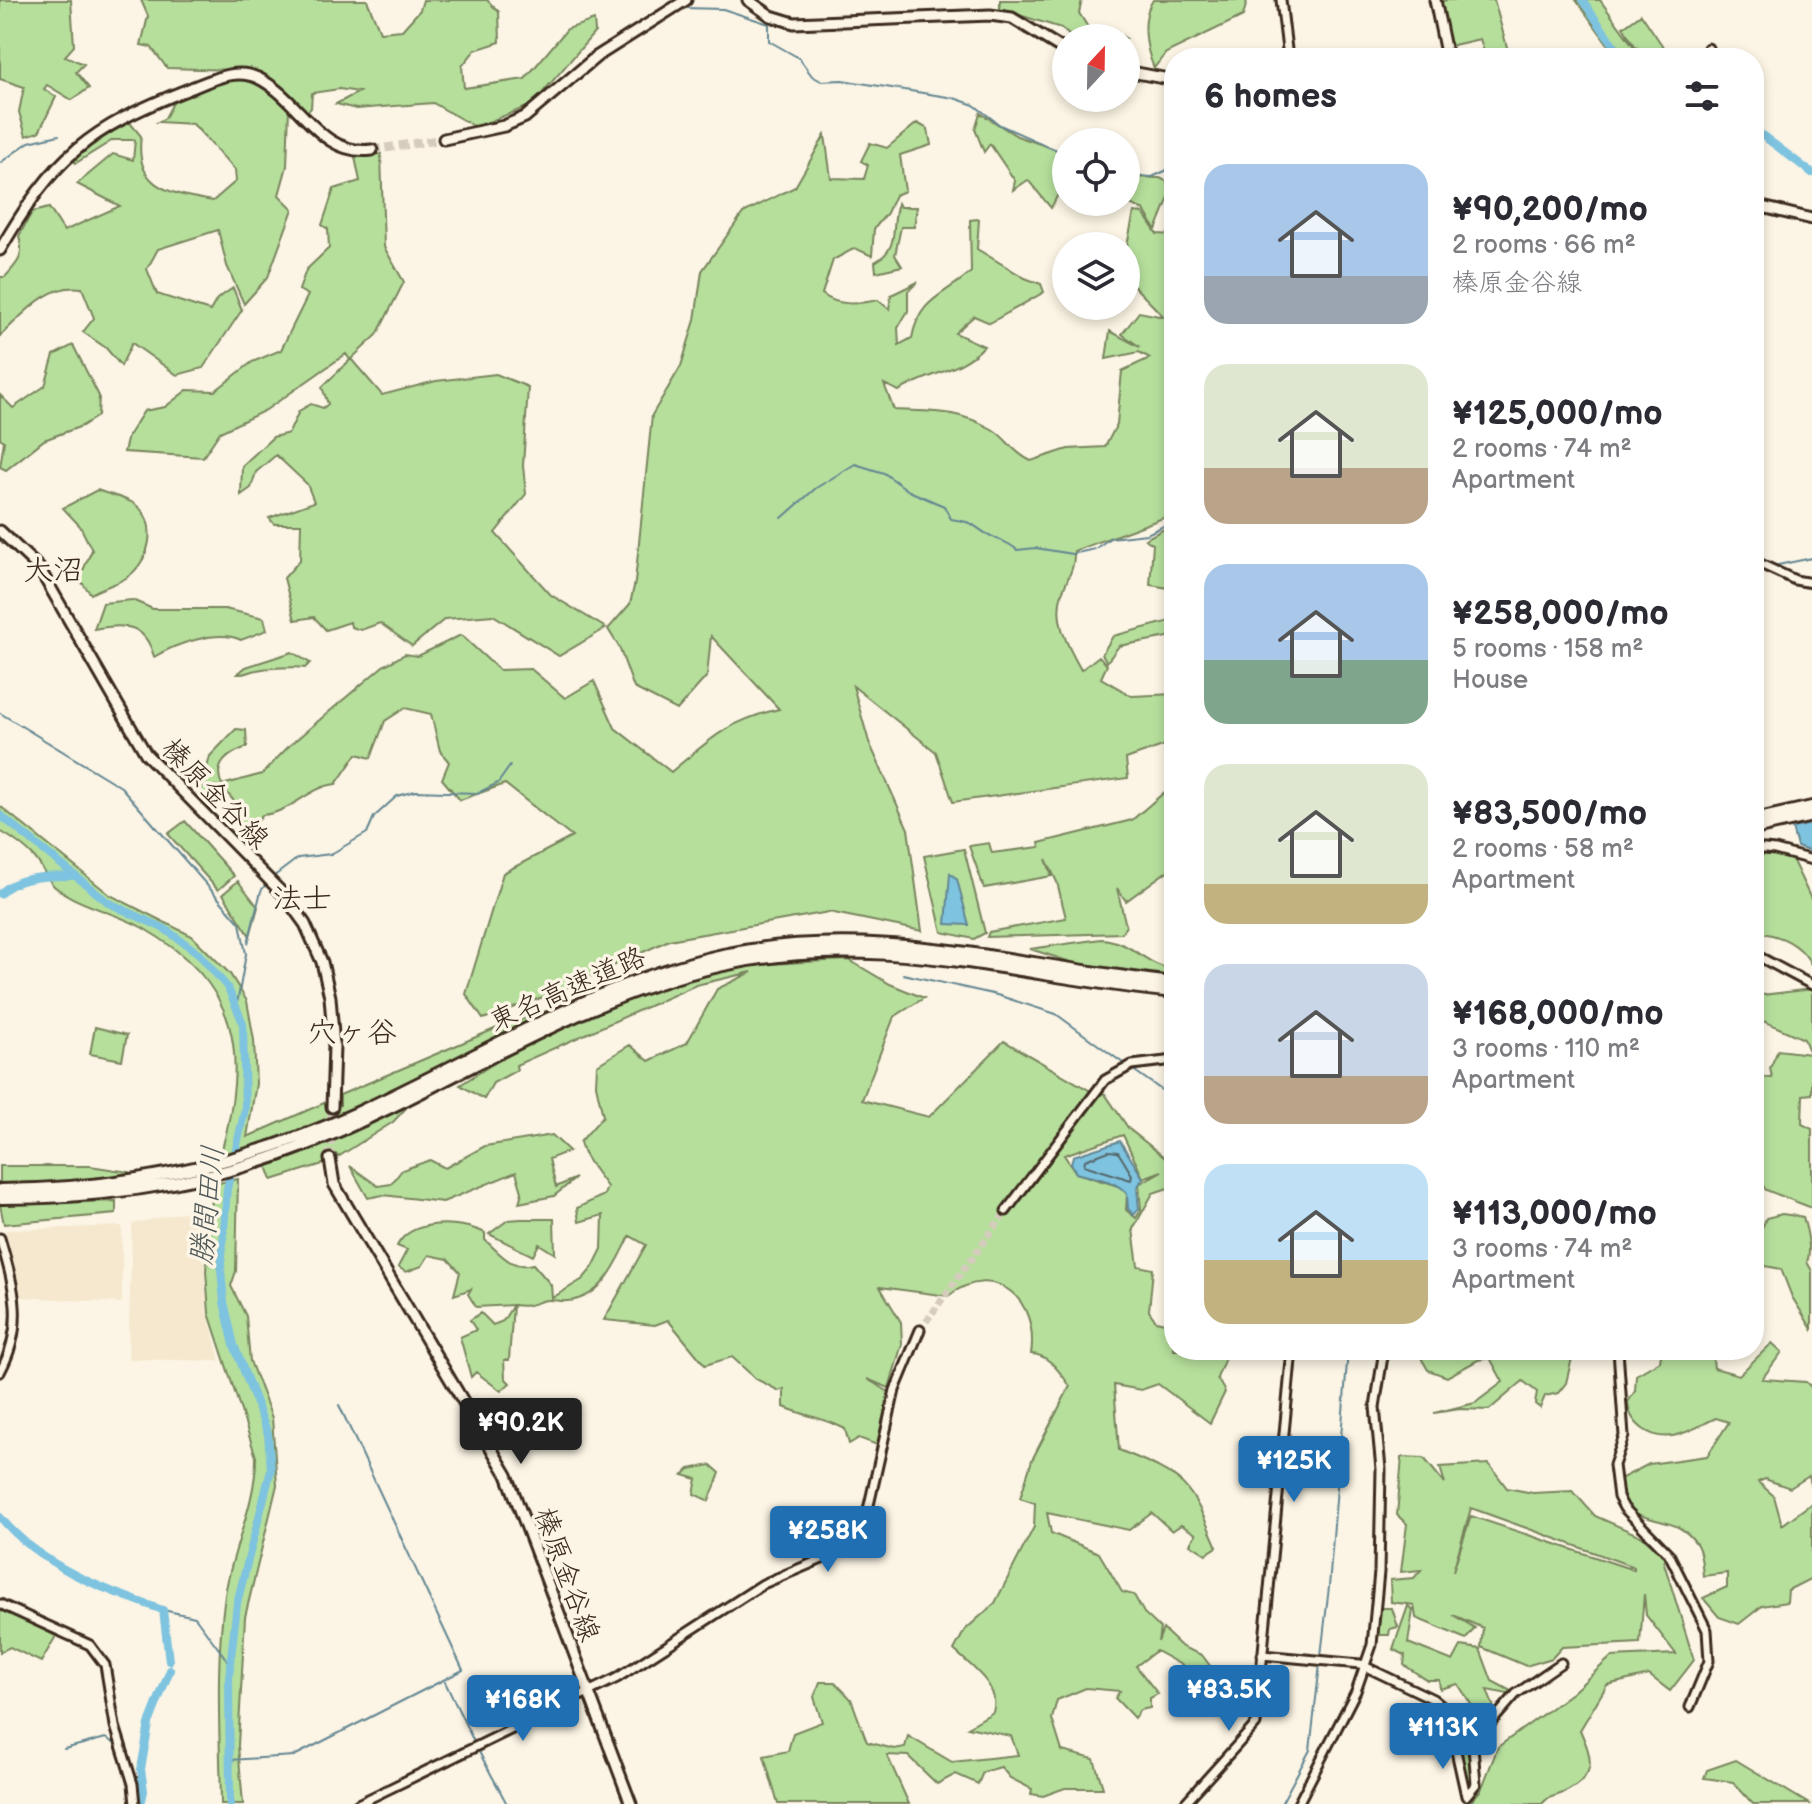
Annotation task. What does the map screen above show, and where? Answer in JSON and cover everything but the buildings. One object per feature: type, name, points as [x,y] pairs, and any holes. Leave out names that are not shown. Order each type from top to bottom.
[{"type":"highway","points":[[1764,823],[1812,807]]},
{"type":"highway","points":[[1764,821],[1812,816]]},
{"type":"highway","name":"東名高速道路","points":[[259,1157],[354,1115],[609,992],[685,965],[738,953],[809,943],[895,943],[1164,982]]},
{"type":"highway","name":"東名高速道路","points":[[0,1198],[104,1189],[259,1157],[373,1116],[603,1004],[681,976],[744,961],[825,951],[893,952],[1164,991]]},
{"type":"highway","name":"東名高速道路","points":[[0,1190],[104,1189]]},
{"type":"main road","points":[[444,139],[504,126],[525,117],[596,57],[686,0]]},
{"type":"main road","points":[[748,0],[771,16],[794,23],[990,15],[1012,18],[1052,42]]},
{"type":"main road","points":[[1435,0],[1445,48]]},
{"type":"main road","points":[[0,250],[50,172],[96,133],[150,104],[222,76],[241,74],[260,79],[330,142],[344,150],[372,150]]},
{"type":"main road","points":[[1140,74],[1164,78]]},
{"type":"main road","points":[[1764,207],[1812,219]]},
{"type":"main road","name":"榛原金谷線","points":[[0,531],[39,568],[146,754],[284,895],[305,924],[327,978],[334,1024],[332,1107]]},
{"type":"main road","name":"榛原金谷線","points":[[330,1159],[334,1184],[507,1475],[631,1804]]},
{"type":"street","points":[[1281,0],[1287,48]]},
{"type":"street","points":[[1764,566],[1812,583]]},
{"type":"street","points":[[1764,849],[1812,860]]},
{"type":"street","points":[[1764,959],[1812,985]]},
{"type":"street","points":[[1006,1211],[1101,1085],[1129,1066],[1164,1061]]},
{"type":"street","points":[[0,1238],[18,1304],[16,1331],[0,1372]]},
{"type":"street","points":[[358,1804],[617,1678],[750,1592],[822,1559],[851,1541],[867,1514],[895,1390],[920,1330]]},
{"type":"street","points":[[1184,1804],[1256,1724],[1291,1360]]},
{"type":"street","points":[[1298,1804],[1367,1666],[1379,1572],[1381,1450],[1375,1407],[1382,1360]]},
{"type":"street","points":[[1619,1360],[1624,1436],[1614,1465],[1618,1497],[1669,1554],[1707,1630],[1709,1661],[1690,1707]]},
{"type":"street","points":[[0,1604],[90,1645],[99,1654],[105,1665],[115,1726],[133,1784],[135,1804]]},
{"type":"street","points":[[1262,1655],[1367,1666],[1433,1699],[1445,1709],[1466,1796],[1476,1784],[1476,1740],[1516,1694],[1561,1663]]},
{"type":"shaded area","points":[[209,1206],[203,1253],[207,1310],[220,1361],[128,1359],[132,1224]]},
{"type":"shaded area","points":[[122,1226],[122,1303],[22,1297],[5,1230]]},
{"type":"green space","points":[[0,0],[71,0],[74,46],[65,56],[84,64],[76,72],[89,88],[72,100],[47,85],[44,89],[56,97],[39,132],[26,136],[19,112],[24,87],[0,79]]},
{"type":"green space","points":[[141,0],[367,0],[380,32],[402,30],[420,10],[423,0],[487,0],[499,12],[500,42],[475,50],[462,66],[464,88],[525,79],[567,29],[594,20],[595,32],[532,105],[475,127],[433,103],[356,109],[336,104],[359,92],[339,89],[312,93],[311,108],[304,115],[270,81],[234,70],[167,68],[151,47],[141,45],[148,16]]},
{"type":"green space","points":[[1000,0],[1082,0],[1079,13],[1086,24],[1052,25],[1000,9]]},
{"type":"green space","points":[[1153,0],[1247,0],[1243,16],[1176,48],[1164,48],[1164,56],[1154,68],[1146,34],[1149,7]]},
{"type":"green space","points":[[1494,0],[1507,48],[1483,48],[1480,39],[1449,46],[1439,2]]},
{"type":"green space","points":[[1576,0],[1600,0],[1635,48],[1611,48]]},
{"type":"green space","points":[[1641,14],[1664,48],[1638,48],[1623,27]]},
{"type":"green space","points":[[235,76],[265,87],[289,109],[287,166],[279,195],[293,209],[268,277],[244,304],[227,266],[218,230],[158,249],[147,269],[157,294],[210,311],[217,299],[233,288],[242,310],[203,368],[177,375],[132,343],[121,366],[106,348],[83,332],[94,318],[82,288],[58,290],[47,295],[0,336],[0,277],[5,277],[19,259],[19,236],[32,212],[49,208],[64,231],[120,206],[77,184],[113,154],[133,160],[135,140],[113,140],[76,163],[69,157],[127,119],[141,136],[143,167],[149,178],[158,185],[169,191],[213,201],[236,181],[235,170],[193,124],[158,122],[165,118],[175,99]]},
{"type":"green space","points":[[980,113],[1017,136],[1052,148],[1051,208],[1028,180],[1013,190],[1015,181],[990,144],[984,152],[975,129]]},
{"type":"green space","points":[[917,123],[928,129],[931,145],[900,155],[905,191],[895,195],[887,213],[874,229],[872,256],[855,248],[833,260],[822,294],[842,303],[878,300],[889,309],[891,295],[918,282],[908,291],[908,311],[898,328],[899,345],[912,338],[915,325],[926,306],[971,272],[970,220],[979,219],[977,249],[1025,278],[1041,284],[1044,292],[990,323],[974,316],[955,333],[984,346],[965,361],[899,391],[884,384],[894,410],[944,413],[967,418],[992,429],[1031,461],[1068,449],[1105,447],[1117,424],[1122,371],[1150,358],[1139,352],[1106,359],[1110,331],[1140,347],[1122,334],[1133,320],[1140,320],[1140,312],[1164,317],[1164,518],[1074,551],[1059,613],[1067,643],[1081,670],[1099,656],[1107,665],[1101,678],[1132,696],[1164,694],[1164,746],[1126,759],[1128,778],[953,802],[936,752],[853,686],[869,742],[908,829],[922,931],[829,912],[669,940],[557,992],[483,1019],[466,994],[503,873],[572,837],[505,784],[460,800],[442,779],[449,762],[440,751],[431,714],[405,708],[385,721],[371,758],[357,754],[336,784],[317,790],[282,810],[262,815],[254,827],[239,836],[234,801],[222,787],[214,786],[215,805],[205,812],[198,804],[210,756],[236,729],[246,730],[247,747],[229,756],[221,765],[222,785],[262,774],[290,745],[383,666],[405,654],[418,656],[461,635],[499,670],[531,669],[565,698],[594,681],[615,728],[671,772],[733,726],[779,709],[711,636],[707,676],[677,710],[634,688],[619,647],[608,629],[630,604],[635,582],[652,415],[681,366],[695,320],[702,271],[743,213],[795,187],[825,135],[831,178],[864,179],[868,165],[861,161],[870,143],[887,148]]},
{"type":"green space","points":[[381,154],[384,247],[404,282],[377,335],[351,359],[382,395],[436,381],[496,374],[528,387],[523,466],[526,494],[495,533],[551,595],[606,628],[559,656],[493,615],[445,619],[412,646],[380,623],[361,630],[351,627],[350,622],[326,630],[314,617],[295,620],[284,578],[300,560],[301,524],[274,524],[269,518],[314,502],[307,484],[276,455],[256,472],[251,488],[241,495],[242,466],[273,437],[289,433],[299,411],[311,404],[323,408],[328,404],[322,387],[350,360],[346,354],[266,410],[220,432],[203,457],[124,452],[128,436],[144,411],[165,407],[187,390],[215,391],[252,362],[281,350],[308,295],[299,290],[306,270],[329,248],[328,229],[322,225],[334,189],[360,181],[355,157]]},
{"type":"green space","points":[[1140,177],[1164,180],[1164,210],[1156,230],[1140,208]]},
{"type":"green space","points":[[898,203],[900,207],[917,207],[914,227],[901,227],[895,255],[902,266],[876,272],[875,262],[892,243]]},
{"type":"green space","points":[[1143,213],[1157,234],[1164,234],[1164,317],[1140,292],[1140,232],[1130,232],[1133,216]]},
{"type":"green space","points":[[73,345],[99,396],[98,416],[82,426],[44,440],[6,470],[0,467],[4,441],[0,438],[0,395],[13,408],[45,386],[54,355]]},
{"type":"green space","points":[[97,490],[129,501],[142,510],[147,520],[149,541],[134,571],[91,594],[79,579],[92,550],[80,526],[63,508]]},
{"type":"green space","points":[[1164,529],[1164,587],[1150,585],[1153,544],[1145,539]]},
{"type":"green space","points":[[132,600],[153,609],[225,609],[264,618],[267,630],[241,640],[209,637],[173,647],[154,657],[145,637],[132,628],[115,626],[94,629],[103,603]]},
{"type":"green space","points":[[1164,623],[1164,638],[1119,646],[1107,662],[1102,654],[1113,636]]},
{"type":"green space","points":[[292,652],[310,663],[305,668],[254,670],[237,674],[246,667]]},
{"type":"green space","points":[[1164,793],[1164,873],[1126,901],[1117,888],[1126,926],[1122,933],[987,937],[989,932],[1066,918],[1057,882],[1046,859],[1052,876],[984,888],[969,846],[989,843],[992,853],[1040,847],[1039,843],[1132,820]]},
{"type":"green space","points":[[0,806],[110,895],[192,936],[230,974],[247,1001],[254,1040],[256,1084],[247,1137],[324,1103],[328,1109],[340,1105],[340,1095],[497,1028],[558,1007],[341,1118],[296,1137],[255,1149],[221,1153],[230,1117],[234,1052],[228,1023],[217,997],[200,972],[175,949],[143,928],[76,900],[55,887],[37,860],[18,842],[0,831]]},
{"type":"green space","points":[[185,821],[234,876],[218,890],[168,834]]},
{"type":"green space","points":[[964,849],[985,933],[974,939],[942,932],[924,856]]},
{"type":"green space","points":[[1764,853],[1776,853],[1792,859],[1812,901],[1812,966],[1802,951],[1764,934]]},
{"type":"green space","points":[[238,881],[258,907],[250,936],[223,894]]},
{"type":"green space","points":[[1101,939],[1112,941],[1164,967],[1164,975],[1074,963],[1030,949]]},
{"type":"green space","points":[[849,960],[890,984],[924,998],[894,1017],[862,1100],[929,1117],[1004,1041],[1089,1090],[1105,1094],[1129,1129],[1164,1157],[1164,1189],[1153,1193],[1133,1229],[1138,1266],[1153,1269],[1149,1311],[1156,1321],[1164,1323],[1164,1360],[1224,1360],[1217,1378],[1225,1392],[1210,1423],[1158,1384],[1141,1390],[1114,1385],[1119,1450],[1159,1468],[1183,1484],[1199,1508],[1217,1547],[1206,1554],[1190,1544],[1196,1534],[1181,1525],[1172,1531],[1152,1513],[1129,1530],[1047,1513],[1051,1533],[1099,1553],[1122,1592],[1134,1595],[1144,1613],[1160,1628],[1158,1642],[1163,1629],[1182,1647],[1202,1655],[1211,1667],[1236,1679],[1232,1686],[1222,1681],[1188,1705],[1184,1699],[1199,1675],[1156,1651],[1136,1666],[1158,1694],[1150,1698],[1150,1708],[1140,1710],[1134,1718],[1115,1698],[1120,1691],[1086,1688],[1057,1700],[1052,1719],[1062,1751],[1094,1759],[1103,1788],[1065,1788],[1043,1796],[1031,1794],[1032,1789],[1010,1778],[1001,1767],[983,1772],[978,1784],[956,1774],[937,1784],[908,1756],[887,1755],[909,1804],[778,1804],[764,1756],[788,1751],[793,1733],[822,1722],[814,1697],[820,1682],[835,1682],[851,1699],[867,1742],[894,1749],[905,1747],[908,1736],[952,1762],[1018,1755],[1011,1736],[968,1727],[993,1712],[993,1694],[983,1677],[954,1650],[965,1630],[995,1603],[1034,1527],[1035,1503],[1020,1498],[1032,1460],[1070,1386],[1049,1361],[1031,1354],[1032,1335],[1021,1302],[997,1284],[982,1282],[948,1296],[880,1287],[901,1322],[902,1344],[889,1388],[867,1379],[889,1392],[877,1445],[859,1438],[849,1444],[845,1429],[784,1407],[784,1389],[779,1391],[756,1379],[732,1357],[705,1365],[668,1320],[655,1325],[604,1320],[646,1245],[630,1236],[607,1278],[590,1294],[579,1299],[548,1300],[528,1305],[476,1307],[468,1294],[471,1289],[454,1295],[460,1272],[448,1259],[429,1255],[422,1266],[406,1272],[398,1267],[407,1250],[397,1246],[413,1230],[425,1226],[463,1226],[485,1233],[485,1240],[512,1263],[533,1264],[551,1285],[552,1298],[583,1279],[602,1249],[603,1215],[579,1222],[577,1208],[604,1195],[607,1187],[587,1159],[580,1142],[603,1116],[596,1085],[597,1065],[630,1045],[649,1061],[687,1043],[717,989],[752,972],[696,985],[516,1065],[517,1070],[493,1083],[484,1099],[460,1085],[582,1015],[649,988],[715,971]],"holes":[[[1123,1135],[1143,1178],[1162,1171],[1139,1184],[1141,1210],[1136,1218],[1126,1210],[1127,1194],[1121,1187],[1076,1173],[1064,1155]]]},
{"type":"green space","points":[[1812,989],[1812,1094],[1803,1095],[1802,1124],[1812,1129],[1812,1208],[1764,1187],[1764,1078],[1772,1078],[1770,1068],[1778,1050],[1810,1054],[1804,1039],[1764,1021],[1764,995]]},
{"type":"green space","points":[[95,1027],[127,1035],[122,1060],[90,1054]]},
{"type":"green space","points":[[407,1107],[393,1122],[338,1157],[336,1154],[326,1157],[326,1163],[272,1180],[267,1166]]},
{"type":"green space","points":[[552,1135],[569,1151],[549,1159],[556,1187],[576,1178],[554,1196],[519,1203],[522,1192],[516,1172],[443,1202],[383,1195],[368,1198],[350,1166],[378,1186],[391,1184],[402,1170],[430,1160],[445,1168],[485,1146]]},
{"type":"green space","points":[[0,1166],[90,1166],[129,1172],[128,1176],[9,1186],[0,1185]]},
{"type":"green space","points":[[238,1179],[236,1271],[231,1286],[246,1316],[250,1361],[272,1418],[277,1485],[245,1617],[238,1746],[243,1804],[221,1804],[219,1700],[222,1621],[228,1578],[252,1492],[256,1457],[209,1313],[206,1271],[213,1184]]},
{"type":"green space","points":[[116,1201],[116,1214],[4,1224],[0,1205]]},
{"type":"green space","points":[[1782,1214],[1803,1217],[1809,1246],[1807,1262],[1812,1271],[1812,1329],[1792,1297],[1781,1269],[1764,1266],[1766,1218]]},
{"type":"green space","points":[[554,1219],[555,1254],[539,1244],[533,1256],[489,1234],[508,1220]]},
{"type":"green space","points":[[513,1305],[509,1360],[504,1360],[505,1378],[510,1383],[501,1391],[476,1372],[471,1377],[460,1337],[476,1330],[470,1320],[481,1313],[493,1325],[503,1321]]},
{"type":"green space","points":[[1772,1343],[1782,1352],[1762,1379],[1806,1382],[1812,1388],[1812,1489],[1809,1476],[1790,1488],[1765,1479],[1758,1482],[1774,1496],[1782,1525],[1812,1503],[1812,1578],[1788,1590],[1787,1602],[1762,1606],[1739,1624],[1719,1617],[1703,1598],[1727,1587],[1727,1573],[1703,1576],[1699,1548],[1687,1533],[1631,1509],[1623,1498],[1618,1480],[1649,1464],[1707,1456],[1729,1422],[1716,1418],[1680,1434],[1652,1434],[1630,1414],[1628,1402],[1635,1391],[1636,1375],[1660,1360],[1713,1360],[1714,1368],[1739,1375],[1754,1360],[1764,1360],[1764,1351]]},
{"type":"green space","points":[[1422,1360],[1478,1360],[1447,1377],[1428,1370]]},
{"type":"green space","points":[[1491,1360],[1572,1360],[1566,1383],[1558,1393],[1545,1396],[1540,1408],[1535,1404],[1537,1392],[1523,1381],[1489,1410],[1460,1409],[1434,1413],[1475,1403],[1503,1382]]},
{"type":"green space","points":[[1402,1457],[1424,1458],[1445,1484],[1440,1467],[1489,1464],[1507,1488],[1533,1493],[1573,1491],[1595,1516],[1643,1537],[1664,1555],[1694,1660],[1670,1691],[1649,1675],[1607,1685],[1580,1730],[1590,1766],[1574,1787],[1542,1804],[1473,1804],[1472,1800],[1481,1790],[1498,1747],[1573,1692],[1611,1657],[1676,1654],[1646,1615],[1644,1594],[1640,1643],[1562,1647],[1552,1658],[1526,1666],[1481,1647],[1483,1628],[1453,1615],[1475,1628],[1466,1639],[1416,1618],[1414,1605],[1391,1602],[1390,1580],[1414,1578],[1421,1570],[1401,1572],[1407,1524],[1397,1515]],"holes":[[[1471,1508],[1634,1567],[1634,1570],[1471,1516],[1453,1571]]]},
{"type":"green space","points":[[711,1465],[720,1473],[709,1501],[694,1494],[697,1479],[683,1475],[689,1469]]},
{"type":"green space","points":[[1408,1606],[1413,1610],[1408,1643],[1453,1661],[1461,1646],[1480,1649],[1492,1681],[1511,1691],[1508,1694],[1487,1690],[1494,1708],[1471,1735],[1471,1784],[1466,1786],[1458,1735],[1476,1712],[1458,1684],[1440,1689],[1439,1680],[1427,1680],[1404,1665],[1405,1655],[1393,1649]]},
{"type":"green space","points":[[0,1608],[56,1636],[41,1662],[10,1647],[0,1652]]},
{"type":"green space","points":[[1380,1608],[1392,1608],[1398,1627],[1390,1629],[1389,1635],[1378,1635]]},
{"type":"green space","points":[[1736,1760],[1809,1804],[1753,1804],[1733,1782],[1704,1778],[1707,1770]]},
{"type":"water","points":[[1812,824],[1812,852],[1797,847],[1792,828]]},
{"type":"water","points":[[950,873],[957,879],[969,925],[946,924]]},
{"type":"water","points":[[1120,1141],[1143,1178],[1137,1188],[1139,1209],[1134,1215],[1128,1209],[1127,1194],[1122,1189],[1076,1173],[1071,1163],[1073,1156]]},
{"type":"waterway","points":[[1582,0],[1616,48]]},
{"type":"waterway","points":[[683,8],[723,9],[769,24],[769,41],[799,58],[812,76],[821,81],[842,80],[954,98],[974,105],[1000,125],[1052,148]]},
{"type":"waterway","points":[[0,163],[29,142],[59,135]]},
{"type":"waterway","points":[[1764,137],[1812,173]]},
{"type":"waterway","points":[[1140,176],[1152,177],[1164,172]]},
{"type":"waterway","points":[[782,518],[816,488],[855,464],[884,473],[909,491],[944,506],[951,519],[972,524],[1017,550],[1036,548],[1072,554],[1095,549],[1110,538],[1147,534],[1164,526]]},
{"type":"waterway","points":[[1773,566],[1812,558]]},
{"type":"waterway","points":[[0,713],[121,787],[240,923],[246,954],[237,1004]]},
{"type":"waterway","points":[[273,877],[298,858],[331,854],[367,833],[374,817],[397,796],[415,791],[478,793],[498,783],[510,766]]},
{"type":"waterway","name":"勝間田川","points":[[0,815],[109,903],[165,929],[198,953],[228,988],[243,1023],[245,1109],[227,1189],[221,1270],[224,1302],[234,1345],[268,1434],[271,1470],[237,1603],[229,1677],[230,1804]]},
{"type":"waterway","points":[[0,894],[25,880],[74,876]]},
{"type":"waterway","points":[[248,943],[261,891],[268,881]]},
{"type":"waterway","points":[[903,974],[997,995],[1056,1014],[1127,1066]]},
{"type":"waterway","points":[[1132,1069],[1164,1092]]},
{"type":"waterway","points":[[1281,1804],[1310,1750],[1329,1587],[1347,1360]]},
{"type":"waterway","points":[[229,1760],[294,1756],[463,1670],[339,1405]]},
{"type":"waterway","points":[[0,1517],[35,1550],[75,1575],[163,1610],[169,1661]]},
{"type":"waterway","points":[[163,1610],[195,1617],[230,1664]]},
{"type":"waterway","points":[[150,1721],[170,1670]]},
{"type":"waterway","points":[[445,1682],[475,1744]]},
{"type":"waterway","points":[[141,1804],[144,1791],[141,1769],[149,1724]]},
{"type":"waterway","points":[[64,1749],[106,1738],[117,1745]]},
{"type":"waterway","points":[[478,1750],[507,1804]]},
{"type":"waterway","points":[[128,1754],[138,1781],[140,1804]]},
{"type":"tunnel","points":[[372,150],[444,139]]},
{"type":"tunnel","points":[[330,1159],[332,1107]]},
{"type":"tunnel","points":[[920,1330],[1006,1211]]},
{"type":"district","name":"大沼","points":[[53,570]]},
{"type":"district","name":"法士","points":[[302,898]]},
{"type":"district","name":"穴ヶ谷","points":[[352,1032]]}]
